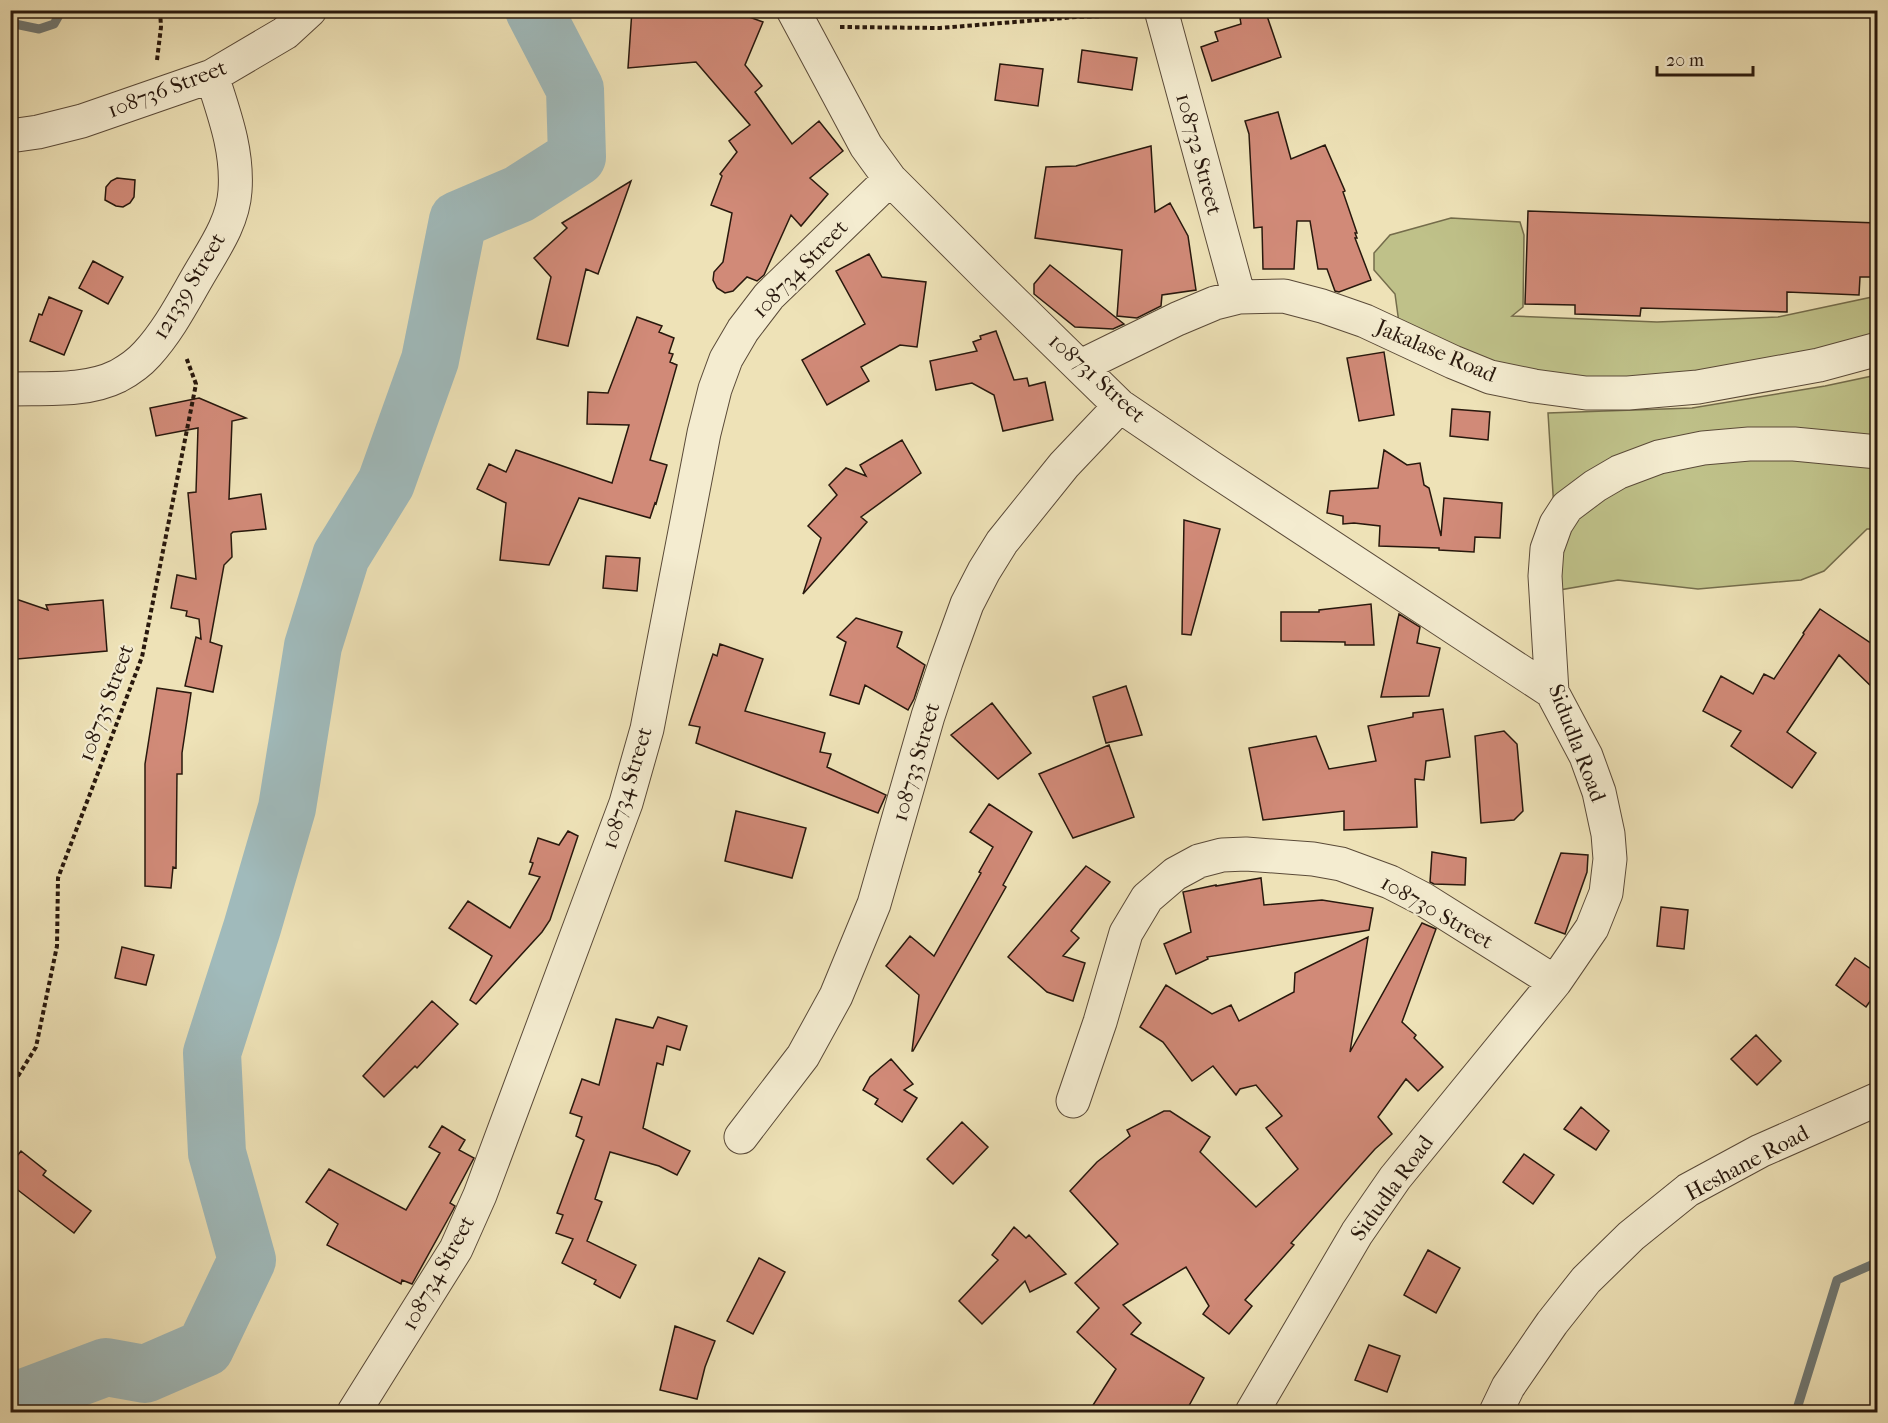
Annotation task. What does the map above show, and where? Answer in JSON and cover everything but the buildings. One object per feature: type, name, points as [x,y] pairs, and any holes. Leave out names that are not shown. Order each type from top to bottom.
[{"type":"street","name":"108736 Street","points":[[10,136],[82,121],[212,76],[285,33],[310,10]]},
{"type":"street","name":"108732 Street","points":[[1162,12],[1239,297]]},
{"type":"street","name":"108731 Street","points":[[796,18],[866,146],[890,179],[1120,406],[1552,692]]},
{"type":"street","name":"121339 Street","points":[[10,389],[78,387],[117,377],[132,368],[147,354],[173,319],[223,232],[234,204],[236,165],[231,135],[212,76]]},
{"type":"street","name":"108734 Street","points":[[354,1413],[456,1249],[480,1195],[626,803],[647,729],[704,433],[715,389],[726,359],[743,330],[769,296],[890,179]]},
{"type":"street","name":"Jakalase Road","points":[[1081,366],[1215,303],[1239,297],[1284,296],[1365,321],[1490,377],[1586,393],[1628,393],[1698,387],[1819,365],[1878,349]]},
{"type":"street","name":"108733 Street","points":[[741,1137],[803,1056],[836,996],[874,904],[928,716],[946,662],[967,604],[984,571],[1002,542],[1064,465],[1120,406]]},
{"type":"street","name":"Sidudla Road","points":[[1252,1413],[1357,1233],[1395,1178],[1555,982],[1592,928],[1606,893],[1610,859],[1608,834],[1599,792],[1586,756],[1552,692],[1545,576],[1547,549],[1556,524],[1567,507],[1619,472],[1659,457],[1702,448],[1749,444],[1794,444],[1878,452]]},
{"type":"street","name":"108730 Street","points":[[1072,1101],[1100,1022],[1126,933],[1147,898],[1176,874],[1199,861],[1222,855],[1246,854],[1313,859],[1341,864],[1390,882],[1423,899],[1555,982]]},
{"type":"street","name":"Heshane Road","points":[[1496,1413],[1508,1387],[1552,1323],[1586,1280],[1631,1236],[1689,1190],[1760,1151],[1878,1099]]},
{"type":"path","points":[[160,10],[161,27]]},
{"type":"path","points":[[796,18],[940,28],[1162,12]]},
{"type":"path","name":"108735 Street","points":[[10,1089],[36,1047],[57,946],[58,878],[142,657],[196,384],[173,319]]},
{"type":"green space","points":[[1451,218],[1520,222],[1524,235],[1523,307],[1512,316],[1657,322],[1778,317],[1877,296],[1877,335],[1772,361],[1692,375],[1570,379],[1489,361],[1399,323],[1395,294],[1374,270],[1374,253],[1390,235]]},
{"type":"green space","points":[[1877,375],[1877,529],[1867,529],[1824,571],[1801,580],[1698,589],[1618,580],[1559,590],[1548,413],[1692,408]]},
{"type":"waterway","points":[[10,23],[39,29],[54,24],[62,10]]},
{"type":"waterway","points":[[10,1403],[106,1367],[145,1374],[205,1348],[247,1260],[217,1153],[212,1053],[287,808],[313,646],[341,556],[386,483],[430,360],[458,220],[519,194],[577,157],[575,89],[534,10]]},
{"type":"waterway","points":[[1796,1412],[1837,1280],[1878,1262]]}]
